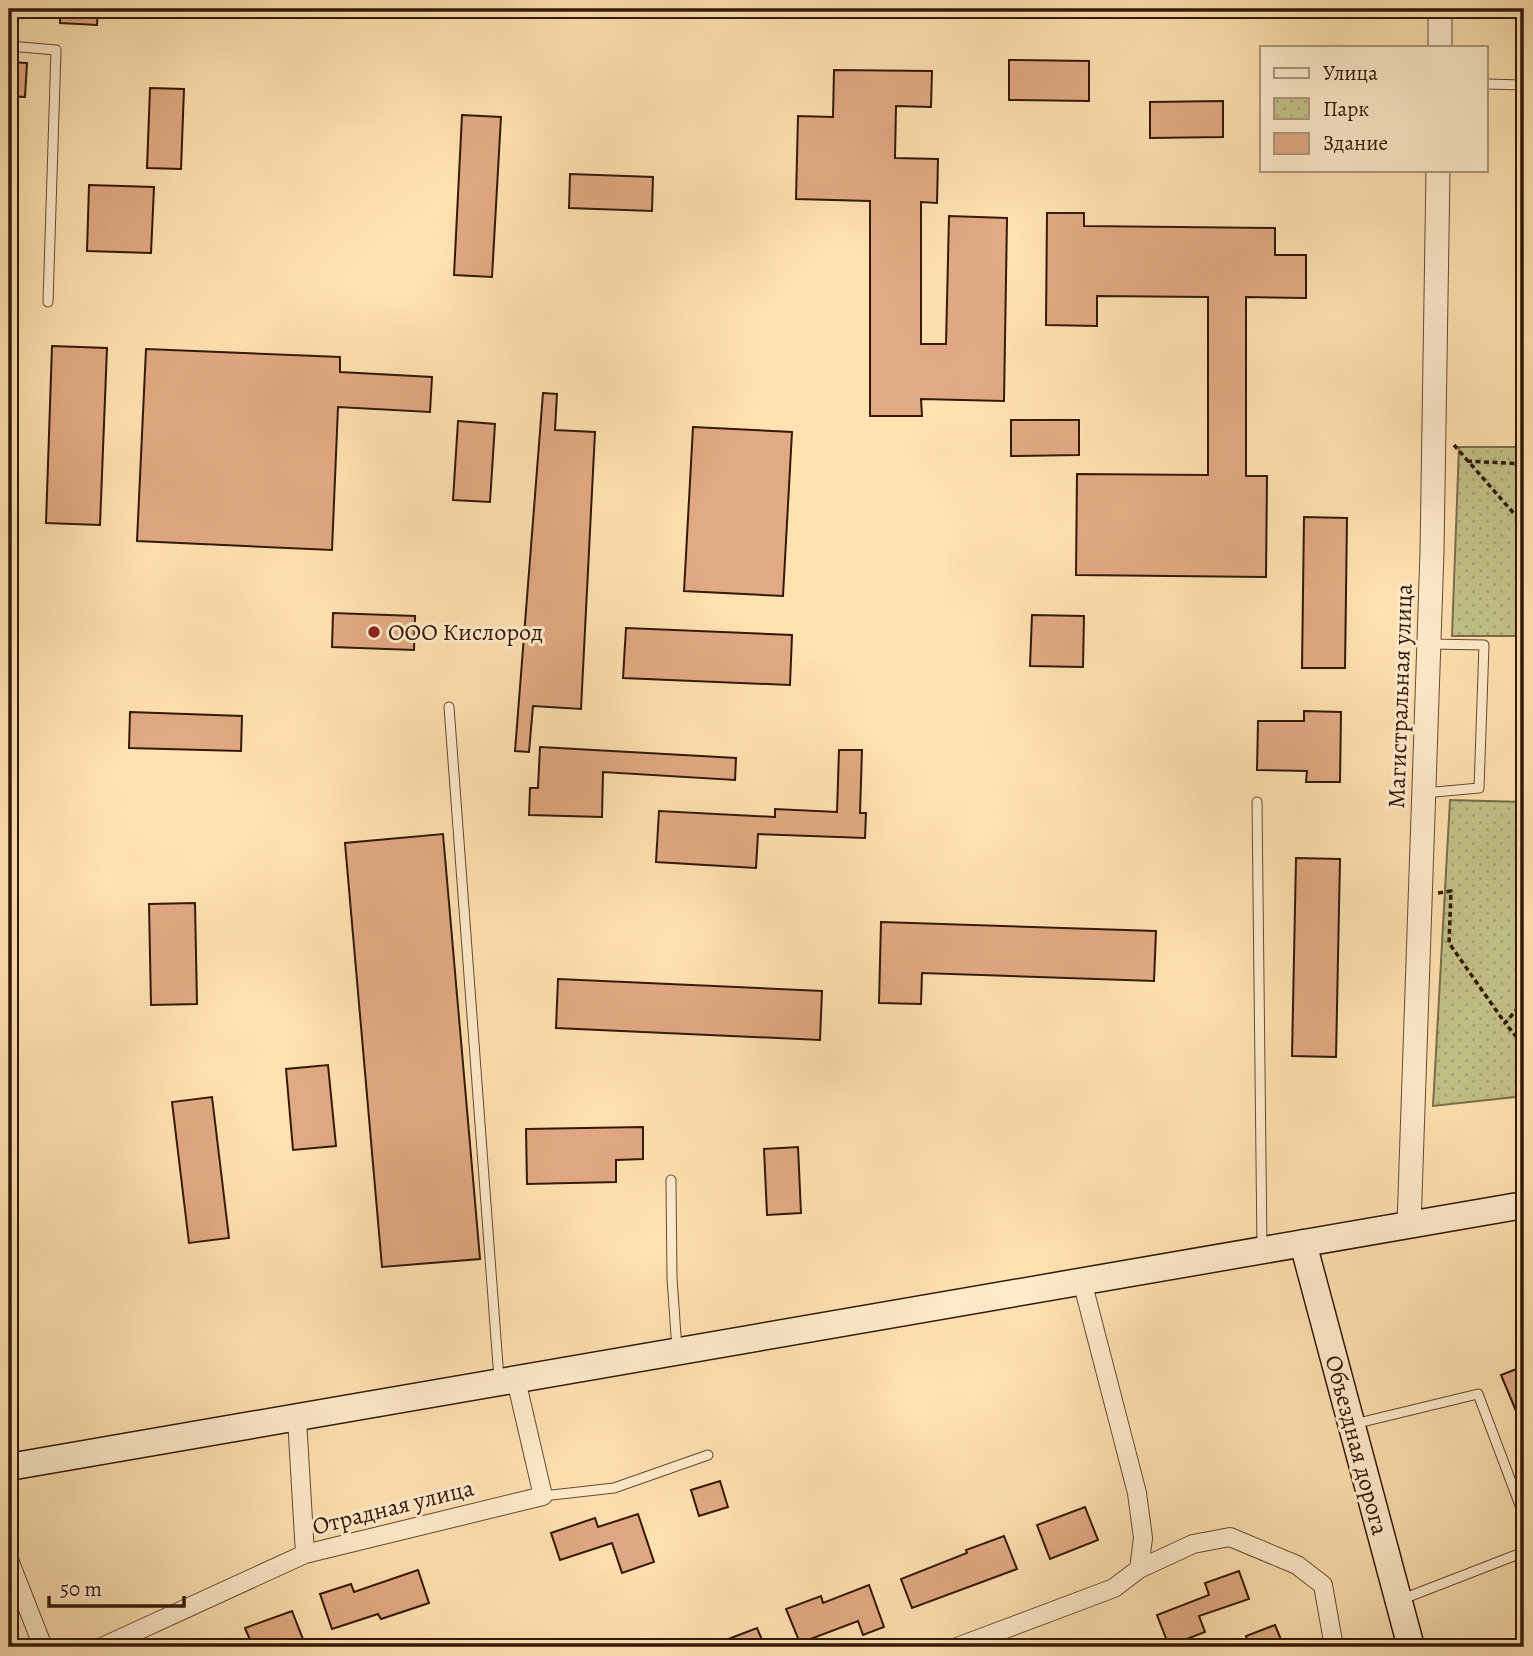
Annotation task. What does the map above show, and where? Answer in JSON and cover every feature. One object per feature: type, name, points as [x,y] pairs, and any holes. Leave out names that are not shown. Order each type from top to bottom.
[{"type":"main road","points":[[9,1467],[1524,1205]]},
{"type":"main road","name":"Объездная дорога","points":[[1303,1243],[1411,1647]]},
{"type":"street","points":[[1440,9],[1440,46]]},
{"type":"street","name":"Магистральная улица","points":[[1409,1224],[1428,644],[1438,172]]},
{"type":"street","points":[[1082,1281],[1137,1493],[1143,1538],[1139,1569]]},
{"type":"street","points":[[507,1382],[543,1496]]},
{"type":"street","points":[[297,1419],[305,1554]]},
{"type":"street","name":"Отрадная улица","points":[[102,1647],[305,1554],[543,1496]]},
{"type":"street","points":[[957,1647],[1114,1588],[1139,1569],[1193,1544],[1230,1537],[1297,1565],[1324,1586],[1334,1647]]},
{"type":"street","points":[[9,1560],[43,1647]]},
{"type":"lane","points":[[9,46],[56,50],[48,302]]},
{"type":"lane","points":[[1488,84],[1524,85]]},
{"type":"lane","points":[[1422,793],[1479,789],[1484,645],[1428,644]]},
{"type":"lane","points":[[449,707],[507,1382]]},
{"type":"lane","points":[[1257,802],[1262,1250]]},
{"type":"lane","points":[[671,1180],[672,1278],[677,1352]]},
{"type":"lane","points":[[1351,1425],[1478,1394],[1524,1516]]},
{"type":"lane","name":"Отрадная улица","points":[[543,1496],[614,1488],[708,1455]]},
{"type":"lane","points":[[1398,1601],[1524,1552]]},
{"type":"path","points":[[1434,420],[1466,461],[1524,525]]},
{"type":"path","points":[[1466,461],[1524,464]]},
{"type":"path","points":[[1419,894],[1451,891],[1449,943],[1524,1046]]},
{"type":"path","points":[[1505,1023],[1524,1001]]},
{"type":"green space","points":[[1459,447],[1524,447],[1524,636],[1452,636]]},
{"type":"green space","points":[[1450,800],[1524,802],[1524,1096],[1433,1106]]},
{"type":"building","points":[[60,9],[98,9],[97,25],[60,23]]},
{"type":"building","points":[[1009,60],[1089,61],[1089,101],[1009,100]]},
{"type":"building","points":[[9,62],[27,63],[25,97],[9,96]]},
{"type":"building","points":[[834,70],[932,71],[931,107],[896,106],[895,158],[938,159],[937,203],[921,202],[921,344],[946,344],[949,216],[1007,218],[1004,401],[921,399],[922,416],[870,416],[870,201],[796,199],[798,116],[833,117]]},
{"type":"building","points":[[150,88],[184,89],[181,169],[147,168]]},
{"type":"building","points":[[1223,101],[1223,137],[1150,138],[1150,102]]},
{"type":"building","points":[[462,115],[501,117],[492,277],[454,275]]},
{"type":"building","points":[[570,174],[653,177],[652,211],[569,208]]},
{"type":"building","points":[[89,185],[154,187],[151,253],[87,251]]},
{"type":"building","points":[[1047,213],[1084,213],[1084,226],[1275,228],[1275,255],[1306,255],[1306,298],[1246,297],[1246,476],[1267,476],[1266,577],[1076,575],[1077,474],[1208,475],[1208,297],[1097,296],[1097,326],[1046,325]]},
{"type":"building","points":[[52,346],[107,348],[100,525],[46,523]]},
{"type":"building","points":[[146,349],[340,357],[340,372],[432,377],[430,412],[338,407],[332,550],[137,541]]},
{"type":"building","points":[[543,393],[557,394],[555,430],[595,432],[581,709],[533,706],[529,752],[515,751]]},
{"type":"building","points":[[1011,420],[1079,420],[1079,455],[1011,456]]},
{"type":"building","points":[[458,421],[495,424],[490,502],[453,500]]},
{"type":"building","points":[[693,427],[792,432],[783,596],[684,591]]},
{"type":"building","points":[[1304,517],[1347,518],[1345,668],[1302,668]]},
{"type":"building","name":"ООО Кислород","points":[[333,613],[415,616],[414,650],[332,647]]},
{"type":"building","points":[[1032,615],[1084,616],[1083,667],[1030,666]]},
{"type":"building","points":[[626,628],[792,635],[790,685],[623,678]]},
{"type":"building","points":[[1304,711],[1341,712],[1340,782],[1306,782],[1307,771],[1257,770],[1258,721],[1304,721]]},
{"type":"building","points":[[130,712],[242,716],[241,751],[129,748]]},
{"type":"building","points":[[540,747],[736,758],[735,780],[603,772],[602,817],[529,815],[530,788],[538,788]]},
{"type":"building","points":[[839,750],[862,750],[860,813],[866,813],[865,838],[758,834],[756,868],[656,862],[659,811],[775,817],[775,809],[837,812]]},
{"type":"building","points":[[443,834],[480,1259],[382,1267],[345,843]]},
{"type":"building","points":[[1296,858],[1340,859],[1336,1057],[1292,1056]]},
{"type":"building","points":[[195,903],[197,1004],[151,1005],[149,904]]},
{"type":"building","points":[[881,922],[1156,931],[1154,981],[922,973],[921,1004],[879,1003]]},
{"type":"building","points":[[558,979],[822,991],[820,1040],[556,1028]]},
{"type":"building","points":[[328,1065],[336,1146],[293,1150],[286,1069]]},
{"type":"building","points":[[212,1097],[229,1238],[189,1243],[172,1102]]},
{"type":"building","points":[[643,1127],[643,1159],[616,1160],[616,1182],[527,1184],[526,1129]]},
{"type":"building","points":[[798,1147],[801,1213],[767,1215],[764,1149]]},
{"type":"building","points":[[1524,1366],[1524,1430],[1501,1375]]},
{"type":"building","points":[[720,1481],[728,1507],[699,1516],[691,1490]]},
{"type":"building","points":[[1085,1507],[1098,1540],[1050,1559],[1037,1525]]},
{"type":"building","points":[[638,1514],[654,1562],[622,1573],[612,1543],[560,1560],[551,1533],[595,1518],[598,1527]]},
{"type":"building","points":[[1004,1536],[1017,1569],[912,1608],[901,1579]]},
{"type":"building","points":[[418,1570],[429,1603],[381,1619],[378,1614],[332,1629],[320,1594],[351,1584],[354,1592]]},
{"type":"building","points":[[1239,1571],[1249,1599],[1199,1616],[1205,1632],[1169,1646],[1157,1615],[1209,1595],[1205,1583]]},
{"type":"building","points":[[869,1585],[884,1627],[863,1635],[858,1621],[800,1643],[786,1609],[821,1596],[823,1603]]},
{"type":"building","points":[[292,1611],[306,1647],[253,1647],[245,1628]]},
{"type":"building","points":[[1275,1625],[1284,1647],[1250,1647],[1246,1636]]},
{"type":"building","points":[[757,1628],[765,1647],[710,1647],[710,1646]]},
{"type":"place","name":"ООО Кислород","points":[[374,632]]}]
